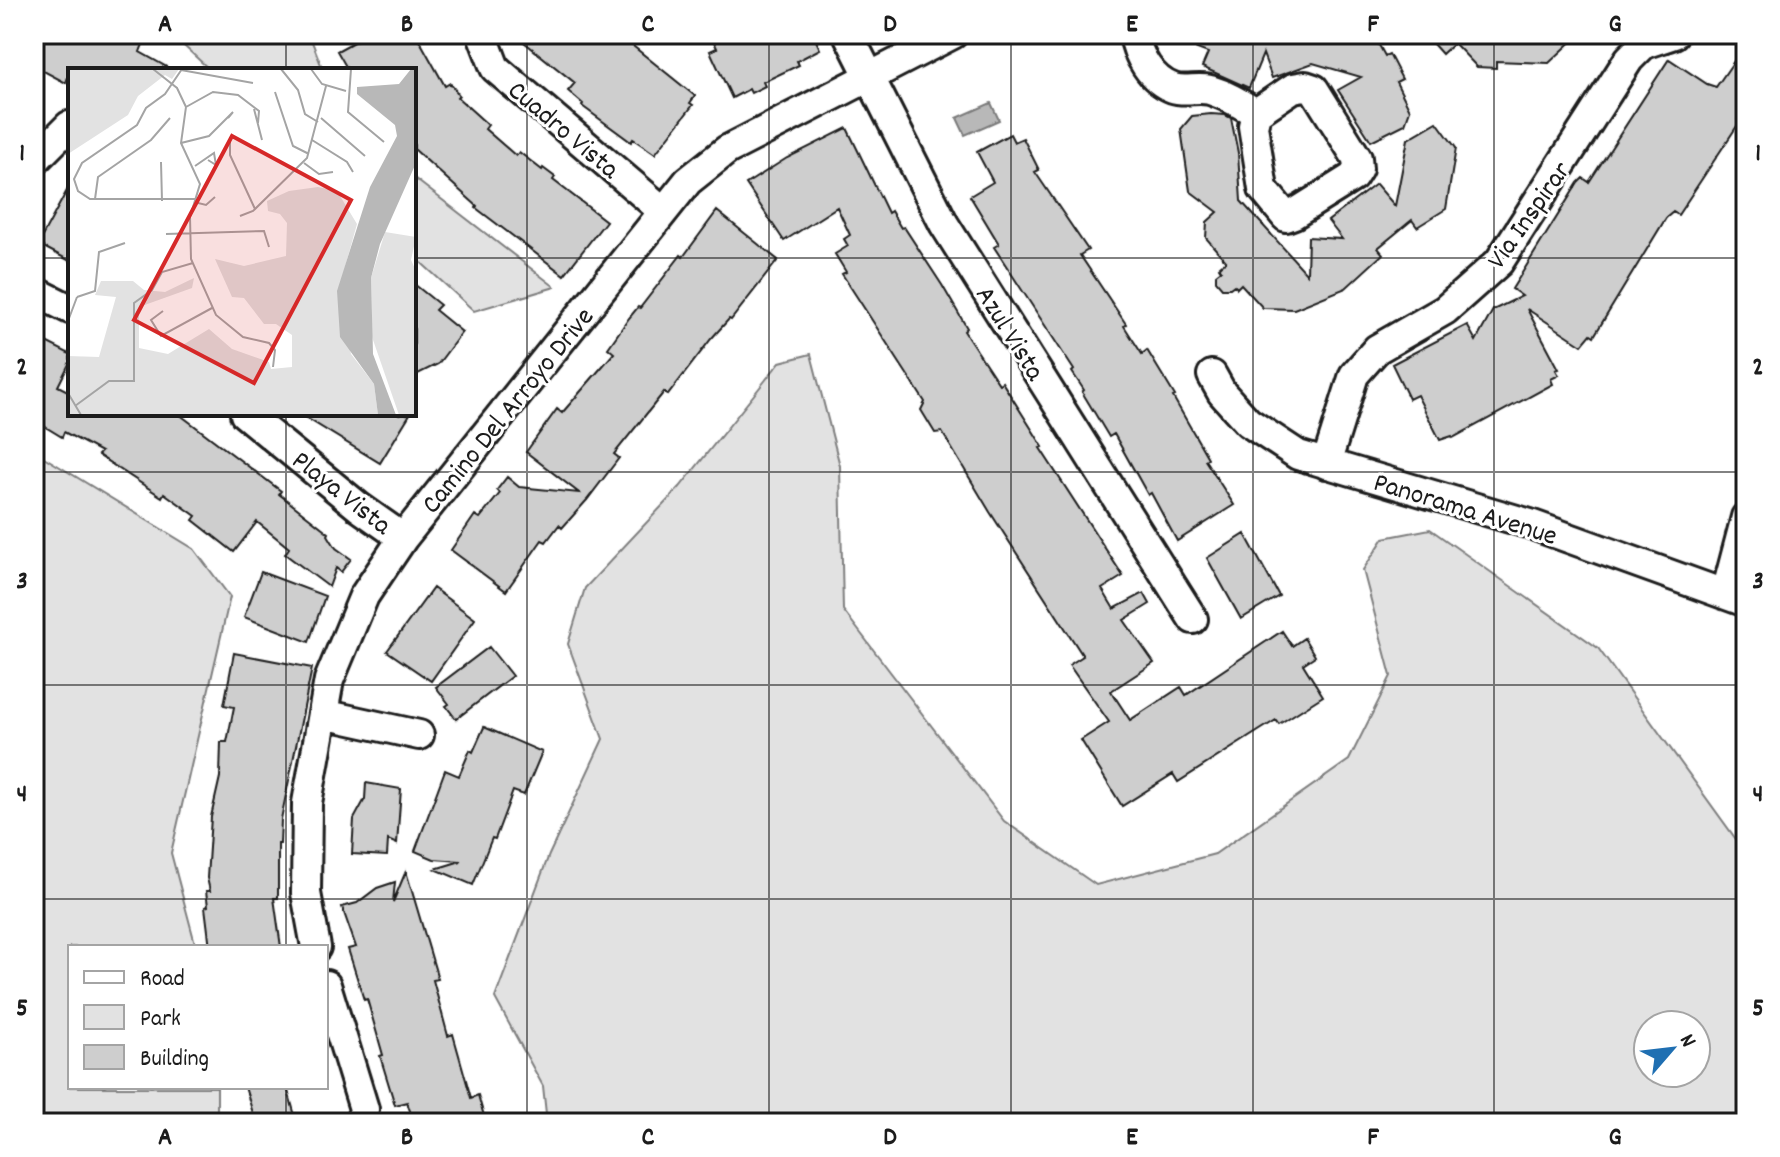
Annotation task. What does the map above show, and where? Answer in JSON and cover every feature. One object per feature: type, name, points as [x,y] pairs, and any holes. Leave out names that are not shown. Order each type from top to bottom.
[{"type":"street","name":"Cuadro Vista","points":[[482,34],[495,68],[663,211]]},
{"type":"street","name":"Azul Vista","points":[[848,34],[944,224],[1193,619]]},
{"type":"street","name":"Camino Del Arroyo Drive","points":[[316,945],[306,893],[307,803],[329,680],[364,596],[403,538],[688,181],[727,150],[953,34]]},
{"type":"street","points":[[1134,34],[1136,49],[1161,81],[1174,89],[1208,90],[1235,100],[1256,113]]},
{"type":"street","name":"Via Inspirar","points":[[1326,464],[1354,375],[1377,349],[1445,310],[1499,262],[1629,59],[1644,44],[1674,34]]},
{"type":"street","points":[[1305,86],[1314,89],[1357,158],[1358,169],[1353,177],[1286,217],[1263,189],[1253,126],[1256,113],[1293,88],[1305,86]]},
{"type":"street","points":[[34,161],[68,127]]},
{"type":"street","points":[[34,291],[68,308]]},
{"type":"street","name":"Panorama Avenue","points":[[1212,375],[1222,393],[1248,422],[1298,455],[1530,524],[1736,598]]},
{"type":"street","name":"Playa Vista","points":[[248,416],[359,507],[403,538]]},
{"type":"street","points":[[1736,598],[1746,517]]},
{"type":"street","points":[[323,714],[419,735]]},
{"type":"street","points":[[328,992],[364,1109],[360,1123]]},
{"type":"green space","points":[[171,34],[309,34],[322,68],[208,68]]},
{"type":"green space","points":[[416,180],[555,287],[474,311],[416,258]]},
{"type":"green space","points":[[811,354],[840,466],[843,610],[1004,821],[1096,885],[1215,854],[1349,760],[1391,676],[1363,570],[1384,538],[1430,529],[1598,648],[1743,849],[1746,860],[1746,1123],[547,1123],[543,1086],[495,998],[549,855],[603,739],[568,644],[585,588],[680,487],[780,362]]},
{"type":"green space","points":[[34,451],[194,549],[230,597],[171,853],[195,945],[68,945],[68,1089],[217,1089],[217,1123],[34,1123]]},
{"type":"shaded area","points":[[991,103],[999,120],[965,135],[957,118]]},
{"type":"building","points":[[34,34],[134,34],[145,39],[140,52],[168,68],[68,68],[66,83],[34,66]]},
{"type":"building","points":[[368,34],[416,34],[445,86],[450,83],[459,95],[457,97],[488,125],[485,129],[516,156],[519,152],[555,177],[553,180],[606,221],[564,275],[476,208],[416,151],[416,68],[347,68],[337,51]]},
{"type":"building","points":[[514,34],[618,34],[695,96],[690,103],[693,105],[655,154],[633,139],[631,142],[582,106],[568,91],[575,83]]},
{"type":"building","points":[[710,34],[813,34],[820,49],[797,61],[799,65],[763,82],[765,86],[751,93],[749,89],[732,98],[710,51],[717,48]]},
{"type":"building","points":[[1217,34],[1373,34],[1385,56],[1389,54],[1402,79],[1396,82],[1410,110],[1405,124],[1371,141],[1338,90],[1361,77],[1313,63],[1272,78],[1263,54],[1249,88],[1202,67],[1208,53],[1197,49]]},
{"type":"building","points":[[1424,34],[1580,34],[1549,63],[1496,61],[1496,68],[1477,67],[1454,43],[1442,54]]},
{"type":"building","points":[[1736,58],[1746,64],[1746,107],[1738,119],[1741,120],[1678,215],[1673,212],[1666,218],[1594,336],[1591,334],[1582,345],[1527,309],[1559,369],[1556,370],[1559,375],[1551,379],[1553,384],[1453,438],[1440,440],[1417,395],[1409,399],[1392,364],[1467,325],[1476,341],[1493,310],[1522,296],[1512,289],[1578,183],[1583,178],[1589,182],[1669,59],[1716,87]]},
{"type":"building","points":[[1211,114],[1231,118],[1238,153],[1241,201],[1307,274],[1308,237],[1342,239],[1328,221],[1376,184],[1395,206],[1408,139],[1437,122],[1456,148],[1446,209],[1417,227],[1412,220],[1378,248],[1383,254],[1346,288],[1294,309],[1263,308],[1241,284],[1237,288],[1234,285],[1222,288],[1216,281],[1216,274],[1221,270],[1219,267],[1226,261],[1206,238],[1207,222],[1218,212],[1190,191],[1181,129],[1192,116]]},
{"type":"building","points":[[847,128],[888,213],[891,211],[901,228],[904,227],[942,285],[967,328],[964,331],[999,384],[1002,382],[1043,447],[1040,448],[1123,576],[1102,589],[1114,609],[1144,593],[1150,604],[1124,620],[1154,663],[1111,691],[1130,720],[1181,687],[1186,695],[1282,631],[1292,646],[1304,638],[1315,656],[1303,664],[1323,696],[1279,724],[1276,720],[1178,782],[1173,774],[1122,806],[1081,740],[1109,722],[1069,665],[1083,656],[942,432],[935,433],[921,410],[925,402],[842,274],[846,272],[835,254],[848,246],[844,239],[850,235],[837,207],[784,241],[746,184],[787,158]]},
{"type":"building","points":[[1010,134],[1014,142],[1023,138],[1039,170],[1035,172],[1088,250],[1080,255],[1142,354],[1147,350],[1208,458],[1205,460],[1234,505],[1177,541],[1151,493],[1148,495],[1114,434],[1109,437],[1082,392],[1084,390],[1072,372],[1074,370],[994,247],[999,244],[970,196],[993,182],[977,152]]},
{"type":"building","points":[[68,189],[68,260],[38,244]]},
{"type":"building","points":[[717,211],[778,260],[668,395],[664,392],[614,454],[619,458],[587,500],[562,528],[559,525],[546,542],[542,540],[506,591],[451,550],[475,515],[480,518],[500,493],[497,490],[507,477],[519,487],[579,493],[526,452],[557,409],[562,413],[614,353],[608,348],[629,318],[681,255],[683,257]]},
{"type":"building","points":[[416,286],[440,305],[435,310],[462,332],[438,364],[416,375]]},
{"type":"building","points":[[34,336],[68,353],[68,366],[58,386],[68,391],[68,416],[182,416],[281,491],[279,494],[329,533],[336,548],[351,559],[341,572],[336,568],[329,587],[285,554],[289,548],[257,522],[234,552],[193,520],[196,516],[164,493],[162,497],[98,455],[101,452],[64,432],[62,437],[34,420]]},
{"type":"building","points":[[303,416],[409,416],[380,463]]},
{"type":"building","points":[[1245,534],[1279,596],[1241,619],[1207,558]]},
{"type":"building","points":[[261,572],[325,596],[309,642],[244,617]]},
{"type":"building","points":[[433,588],[475,619],[431,681],[387,651]]},
{"type":"building","points":[[489,647],[512,676],[456,719],[436,687]]},
{"type":"building","points":[[234,653],[312,668],[278,844],[278,898],[274,898],[281,945],[210,945],[205,907],[208,906],[206,891],[210,891],[207,878],[211,817],[220,777],[221,742],[227,742],[234,707],[224,705]]},
{"type":"building","points":[[484,727],[542,752],[524,795],[513,791],[473,885],[435,869],[461,861],[434,859],[415,851],[445,770],[459,776]]},
{"type":"building","points":[[366,783],[401,789],[397,844],[388,840],[387,856],[352,854],[354,819],[365,799]]},
{"type":"building","points":[[406,871],[438,979],[433,980],[448,1036],[453,1034],[471,1098],[478,1095],[486,1123],[414,1123],[407,1102],[395,1105],[367,999],[364,1000],[348,949],[356,947],[342,907],[357,903],[377,888],[395,882],[393,902]]},
{"type":"building","points":[[246,1089],[288,1089],[297,1123],[256,1123]]}]
